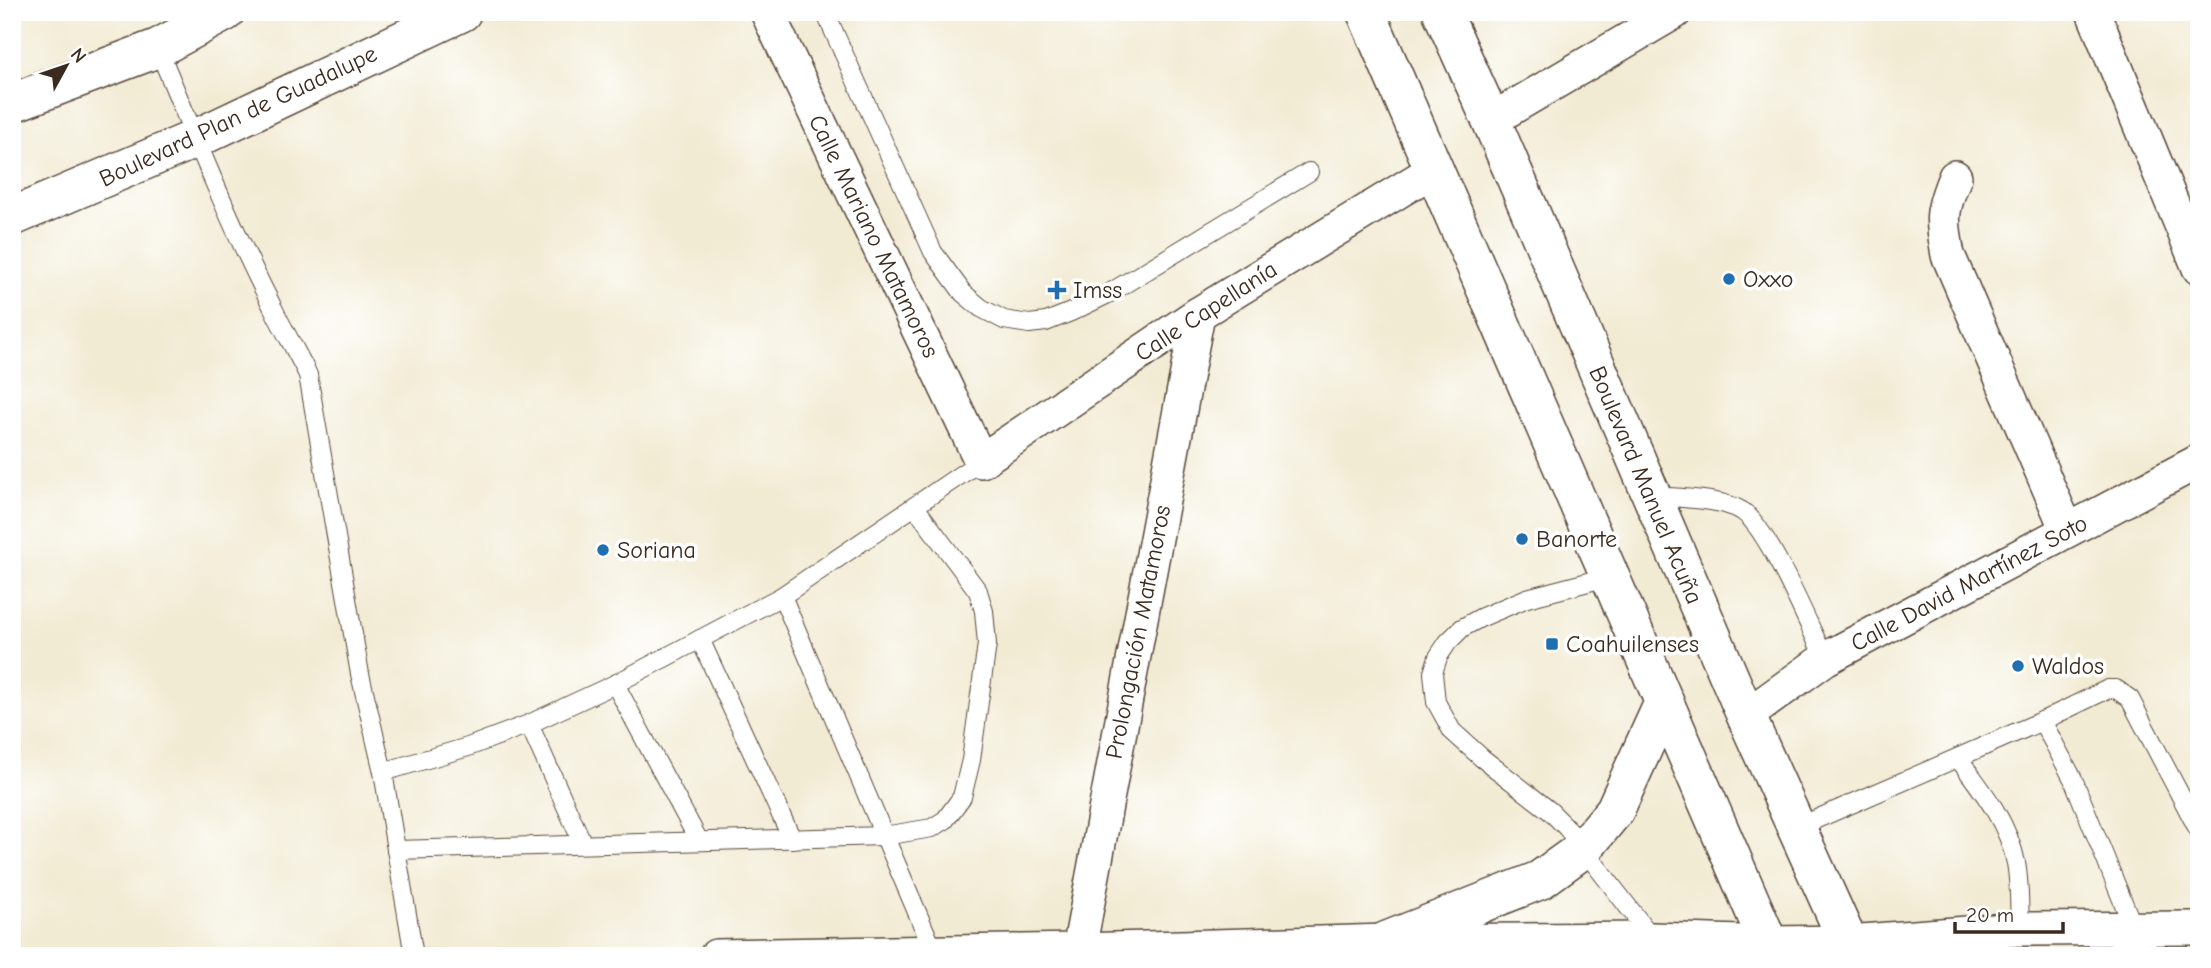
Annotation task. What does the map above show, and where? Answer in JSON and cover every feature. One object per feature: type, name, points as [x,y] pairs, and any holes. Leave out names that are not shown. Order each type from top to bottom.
[{"type":"main road","points":[[12,103],[158,48],[225,12]]},
{"type":"main road","name":"Boulevard Plan de Guadalupe","points":[[12,217],[195,139],[462,12]]},
{"type":"main road","points":[[1366,12],[1772,950]]},
{"type":"main road","name":"Boulevard Manuel Acuña","points":[[1442,12],[1491,120],[1746,716],[1850,949]]},
{"type":"main road","points":[[1386,941],[1540,880],[1583,849],[1615,810],[1664,702]]},
{"type":"street","name":"Calle Mariano Matamoros","points":[[767,12],[981,461]]},
{"type":"street","points":[[1491,120],[1675,12]]},
{"type":"street","points":[[2093,12],[2199,268]]},
{"type":"street","name":"Calle Capellanía","points":[[981,461],[1198,314],[1434,169]]},
{"type":"street","points":[[1955,177],[1944,204],[1942,226],[1948,255],[2067,530]]},
{"type":"street","name":"Prolongación Matamoros","points":[[1079,950],[1198,314]]},
{"type":"street","name":"Calle David Martínez Soto","points":[[1746,716],[1825,659],[2199,461]]},
{"type":"street","points":[[716,956],[1079,950],[1386,941],[1772,950],[1850,949],[2020,929],[2199,928]]},
{"type":"street","points":[[1996,956],[2020,929]]},
{"type":"lane","points":[[825,12],[933,251],[963,293],[981,308],[1004,320],[1029,324],[1046,322],[1084,306],[1309,172]]},
{"type":"lane","points":[[158,48],[195,139],[274,310],[308,375],[360,674],[383,772],[414,956]]},
{"type":"lane","points":[[383,772],[468,747],[529,724],[615,684],[782,596],[981,461]]},
{"type":"lane","points":[[1650,495],[1722,504],[1742,511],[1757,526],[1772,550],[1825,659]]},
{"type":"lane","points":[[396,849],[884,836],[932,828],[944,820],[962,797],[971,760],[987,644],[984,611],[978,591],[915,507]]},
{"type":"lane","points":[[1611,576],[1527,598],[1462,628],[1438,657],[1433,673],[1436,702],[1452,731],[1567,828],[1661,947]]},
{"type":"lane","points":[[782,596],[934,952]]},
{"type":"lane","points":[[700,639],[792,839]]},
{"type":"lane","points":[[615,684],[699,841]]},
{"type":"lane","points":[[1796,828],[2042,721],[2102,691],[2116,689],[2130,699],[2199,831]]},
{"type":"lane","points":[[2042,721],[2073,779],[2134,929]]},
{"type":"lane","points":[[529,724],[583,844]]},
{"type":"lane","points":[[1958,758],[1989,801],[2009,838],[2016,864],[2020,929]]},
{"type":"place","name":"Oxxo","points":[[1729,279]]},
{"type":"place","name":"Imss","points":[[1057,290]]},
{"type":"place","name":"Banorte","points":[[1522,539]]},
{"type":"place","name":"Soriana","points":[[603,550]]},
{"type":"place","name":"Coahuilenses","points":[[1552,644]]},
{"type":"place","name":"Waldos","points":[[2018,666]]}]
